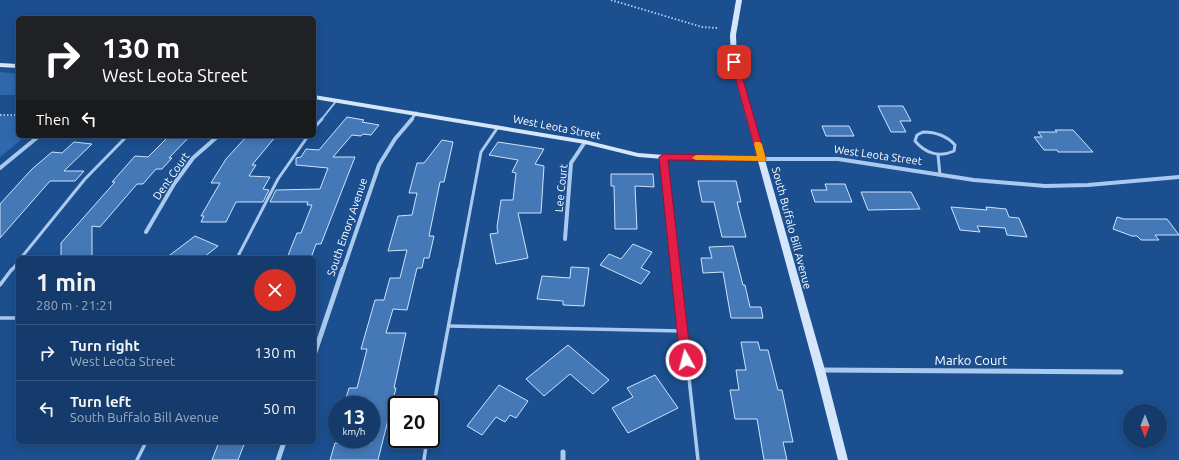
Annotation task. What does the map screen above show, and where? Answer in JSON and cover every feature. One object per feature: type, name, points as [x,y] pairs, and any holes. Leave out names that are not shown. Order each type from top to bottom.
[{"type":"main road","name":"South Buffalo Bill Avenue","points":[[739,0],[733,41],[734,62],[820,370],[843,460]]},
{"type":"main road","points":[[0,65],[16,66]]},
{"type":"main road","name":"West Leota Street","points":[[316,97],[498,126],[585,142],[638,155],[762,159]]},
{"type":"street","name":"South Emory Avenue","points":[[316,349],[379,165],[395,139],[416,113]]},
{"type":"street","points":[[0,168],[38,138]]},
{"type":"street","name":"Dent Court","points":[[146,232],[174,184],[189,164],[216,138]]},
{"type":"street","name":"Lee Court","points":[[565,239],[571,163],[585,142]]},
{"type":"street","name":"West Leota Street","points":[[762,159],[838,159],[974,180],[1045,186],[1088,185],[1179,177]]},
{"type":"street","name":"Marko Court","points":[[820,370],[1121,372]]},
{"type":"street","points":[[278,460],[283,444]]},
{"type":"street","points":[[563,452],[563,460]]},
{"type":"lane","points":[[316,126],[337,100]]},
{"type":"lane","points":[[436,396],[481,152],[498,126]]},
{"type":"lane","points":[[923,132],[932,132],[942,134],[950,139],[955,145],[954,151],[948,154],[938,155],[928,152],[920,147],[916,141],[917,136],[923,132]]},
{"type":"lane","points":[[23,256],[72,194],[125,138]]},
{"type":"lane","points":[[238,256],[278,180],[295,151],[306,138]]},
{"type":"lane","points":[[938,155],[940,175]]},
{"type":"lane","points":[[664,157],[682,331],[698,460]]},
{"type":"lane","points":[[0,285],[16,265]]},
{"type":"lane","points":[[0,318],[16,318]]},
{"type":"lane","points":[[449,326],[682,331]]},
{"type":"lane","points":[[137,460],[145,444]]},
{"type":"lane","points":[[424,460],[426,448]]},
{"type":"path","points":[[611,0],[702,27],[718,28]]},
{"type":"path","points":[[0,115],[16,115]]},
{"type":"shaded area","points":[[0,72],[16,74],[16,95],[0,95]]},
{"type":"shaded area","points":[[0,116],[16,116],[16,138],[24,138],[0,157]]},
{"type":"building","points":[[878,106],[903,106],[911,121],[900,121],[906,132],[891,132]]},
{"type":"building","points":[[347,117],[364,120],[362,122],[379,125],[371,135],[352,135],[333,157],[355,157],[321,244],[316,244],[312,256],[288,256],[297,233],[301,233],[312,205],[307,205],[308,202],[270,202],[276,190],[320,189],[328,168],[296,165],[296,158],[301,157],[306,149],[319,150]]},
{"type":"building","points":[[822,126],[849,126],[854,136],[826,136]]},
{"type":"building","points":[[1055,130],[1073,130],[1093,152],[1058,152],[1057,150],[1044,150],[1034,137],[1042,137],[1038,132],[1057,132]]},
{"type":"building","points":[[167,138],[188,138],[169,158],[172,158],[162,169],[156,169],[143,184],[137,184],[100,227],[92,226],[92,256],[61,256],[61,243],[115,182],[112,182],[135,156],[148,157]]},
{"type":"building","points":[[245,138],[274,138],[252,165],[256,165],[249,176],[270,177],[263,189],[269,190],[263,202],[236,202],[226,222],[201,222],[204,216],[201,216],[220,183],[211,183],[226,159]]},
{"type":"building","points":[[442,140],[453,142],[444,182],[440,182],[429,236],[434,236],[429,258],[424,258],[422,268],[417,268],[407,310],[393,309],[386,333],[406,333],[394,388],[396,388],[394,396],[388,396],[388,420],[378,460],[330,460],[334,448],[380,448],[380,396],[347,396],[349,388],[357,388],[367,349],[361,349],[375,300],[384,300],[390,278],[400,278],[407,250],[388,251],[398,216],[412,215],[417,193],[409,193],[417,163],[424,163]]},
{"type":"building","points":[[74,142],[92,144],[64,171],[84,171],[75,181],[50,181],[0,238],[0,204],[32,169],[52,152],[62,153]]},
{"type":"building","points":[[498,142],[544,149],[535,164],[544,166],[541,213],[518,213],[528,258],[496,264],[490,234],[498,233],[497,227],[501,200],[513,200],[516,173],[512,172],[518,160],[489,155]]},
{"type":"building","points":[[611,174],[653,174],[654,187],[635,186],[637,229],[615,229],[614,186],[611,186]]},
{"type":"building","points":[[698,181],[736,181],[741,202],[737,202],[746,237],[722,237],[714,202],[702,202]]},
{"type":"building","points":[[825,184],[845,184],[852,202],[815,202],[811,190],[827,190]]},
{"type":"building","points":[[861,192],[911,192],[920,209],[868,210]]},
{"type":"building","points":[[951,207],[987,210],[986,207],[1006,209],[1009,217],[1019,218],[1027,237],[1007,235],[1005,228],[977,226],[980,232],[960,230]]},
{"type":"building","points":[[1117,217],[1124,219],[1167,219],[1179,235],[1155,235],[1159,240],[1141,240],[1137,236],[1132,236],[1113,229]]},
{"type":"building","points":[[195,236],[218,246],[206,256],[169,256]]},
{"type":"building","points":[[633,244],[652,252],[641,268],[650,272],[641,284],[600,265],[609,254],[621,259]]},
{"type":"building","points":[[733,246],[750,307],[761,307],[763,318],[731,318],[723,272],[703,273],[701,258],[712,258],[709,247]]},
{"type":"building","points":[[571,267],[589,268],[584,306],[563,305],[563,301],[537,299],[542,276],[570,278]]},
{"type":"building","points":[[741,342],[758,342],[760,350],[768,350],[778,390],[782,390],[793,442],[783,442],[787,460],[764,460],[757,419],[735,419],[730,390],[739,390],[736,370],[746,370]]},
{"type":"building","points":[[568,345],[609,380],[593,394],[570,374],[544,396],[526,379]]},
{"type":"building","points":[[655,375],[678,408],[628,433],[612,408],[633,397],[627,388]]},
{"type":"building","points":[[499,385],[528,401],[516,418],[510,415],[505,422],[496,417],[482,435],[467,426]]},
{"type":"building","points":[[218,444],[244,444],[238,460],[212,460]]},
{"type":"slow traffic","points":[[696,158],[762,159],[758,144]]},
{"type":"route","points":[[686,360],[664,170],[664,157],[762,159],[734,62]]}]
